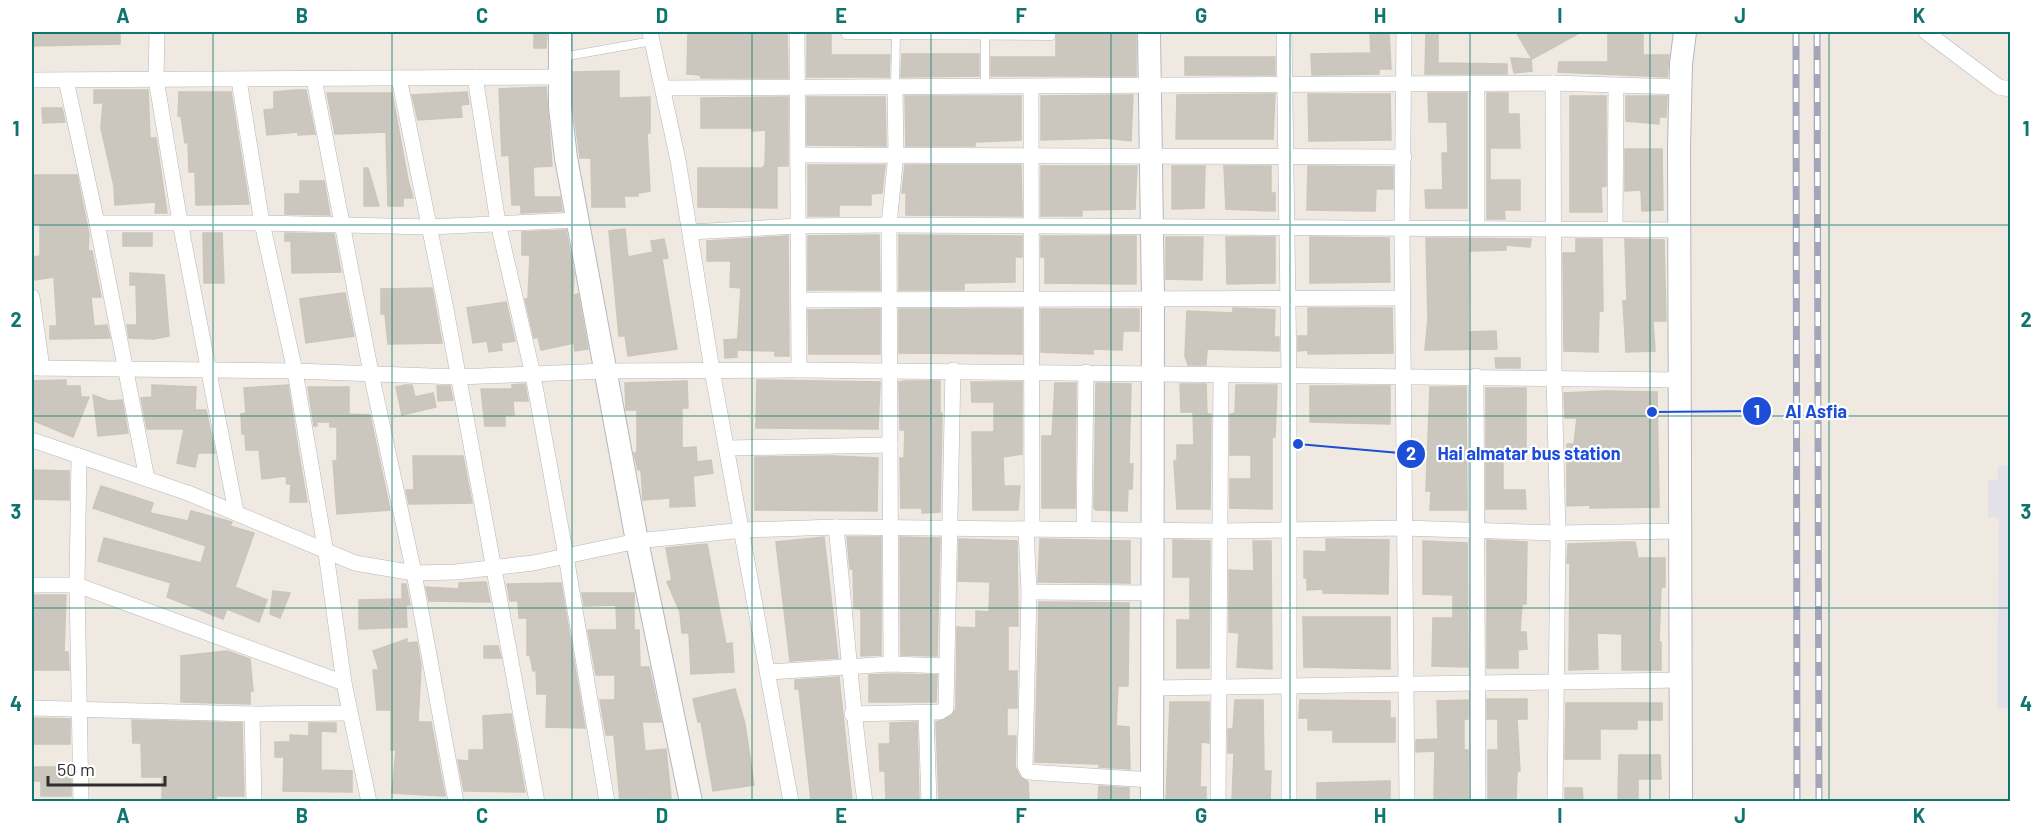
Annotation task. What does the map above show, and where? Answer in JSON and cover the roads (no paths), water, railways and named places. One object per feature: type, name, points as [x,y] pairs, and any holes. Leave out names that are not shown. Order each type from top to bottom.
[{"type":"main road","points":[[560,32],[559,68],[563,141],[637,541],[691,801]]},
{"type":"main road","points":[[1149,32],[1150,226],[1153,299],[1152,791]]},
{"type":"main road","points":[[1681,801],[1680,87],[1685,32]]},
{"type":"street","points":[[157,32],[156,79],[180,222],[236,512]]},
{"type":"street","points":[[796,32],[799,155],[799,370]]},
{"type":"street","points":[[1284,32],[1290,375],[1287,531],[1289,801]]},
{"type":"street","points":[[1404,32],[1402,298],[1407,801]]},
{"type":"street","points":[[1926,32],[1999,87],[2010,89]]},
{"type":"street","points":[[651,36],[664,88],[712,370],[729,448],[791,801]]},
{"type":"street","points":[[32,80],[475,77],[559,68]]},
{"type":"street","points":[[475,77],[498,223],[532,375],[566,556],[607,801]]},
{"type":"street","points":[[399,78],[458,377],[537,801]]},
{"type":"street","points":[[314,79],[371,373],[414,573],[456,801]]},
{"type":"street","points":[[66,80],[127,369],[147,479]]},
{"type":"street","points":[[239,80],[262,223],[295,371],[326,553],[349,713],[369,801]]},
{"type":"street","points":[[664,88],[1553,83],[1680,87]]},
{"type":"street","points":[[1553,83],[1554,378],[1558,534],[1555,801]]},
{"type":"street","points":[[1477,84],[1477,229]]},
{"type":"street","points":[[1615,230],[1616,85]]},
{"type":"street","points":[[891,664],[889,225],[896,154],[895,87]]},
{"type":"street","points":[[1031,87],[1032,371],[1025,766],[1028,772],[1152,791]]},
{"type":"street","points":[[799,155],[1404,157]]},
{"type":"street","points":[[97,223],[180,222],[429,227],[577,220]]},
{"type":"street","points":[[690,232],[798,226],[889,225],[1680,230]]},
{"type":"street","points":[[32,297],[37,368],[295,371],[458,377],[605,371],[953,370],[1680,380]]},
{"type":"street","points":[[799,300],[1402,298]]},
{"type":"street","points":[[852,714],[926,713],[940,712],[946,708],[953,370]]},
{"type":"street","points":[[1084,529],[1086,372]]},
{"type":"street","points":[[1218,801],[1221,375]]},
{"type":"street","points":[[1476,376],[1478,801]]},
{"type":"street","points":[[32,440],[236,512],[326,553],[355,563],[414,573],[494,568],[637,541],[744,530],[949,526],[1220,531],[1403,528],[1558,534],[1680,531]]},
{"type":"street","points":[[729,448],[890,445]]},
{"type":"street","points":[[79,456],[77,585],[81,801]]},
{"type":"street","points":[[836,527],[851,666],[852,714],[865,801]]},
{"type":"street","points":[[32,585],[77,585],[344,683]]},
{"type":"street","points":[[1029,592],[1153,593]]},
{"type":"street","points":[[769,672],[891,664],[946,666]]},
{"type":"street","points":[[1153,688],[1681,680]]},
{"type":"street","points":[[32,708],[252,714],[349,713]]},
{"type":"street","points":[[926,713],[929,801]]},
{"type":"street","points":[[252,714],[254,801]]},
{"type":"lane","points":[[846,35],[1051,36]]},
{"type":"lane","points":[[895,87],[896,35]]},
{"type":"lane","points":[[559,68],[651,36]]},
{"type":"lane","points":[[985,36],[985,87]]},
{"type":"railway","points":[[1796,32],[1797,802]]},
{"type":"railway","points":[[1817,32],[1819,802]]},
{"type":"place","name":"Al Asfia","points":[[1652,412]]},
{"type":"place","name":"Hai almatar bus station","points":[[1298,444]]}]
